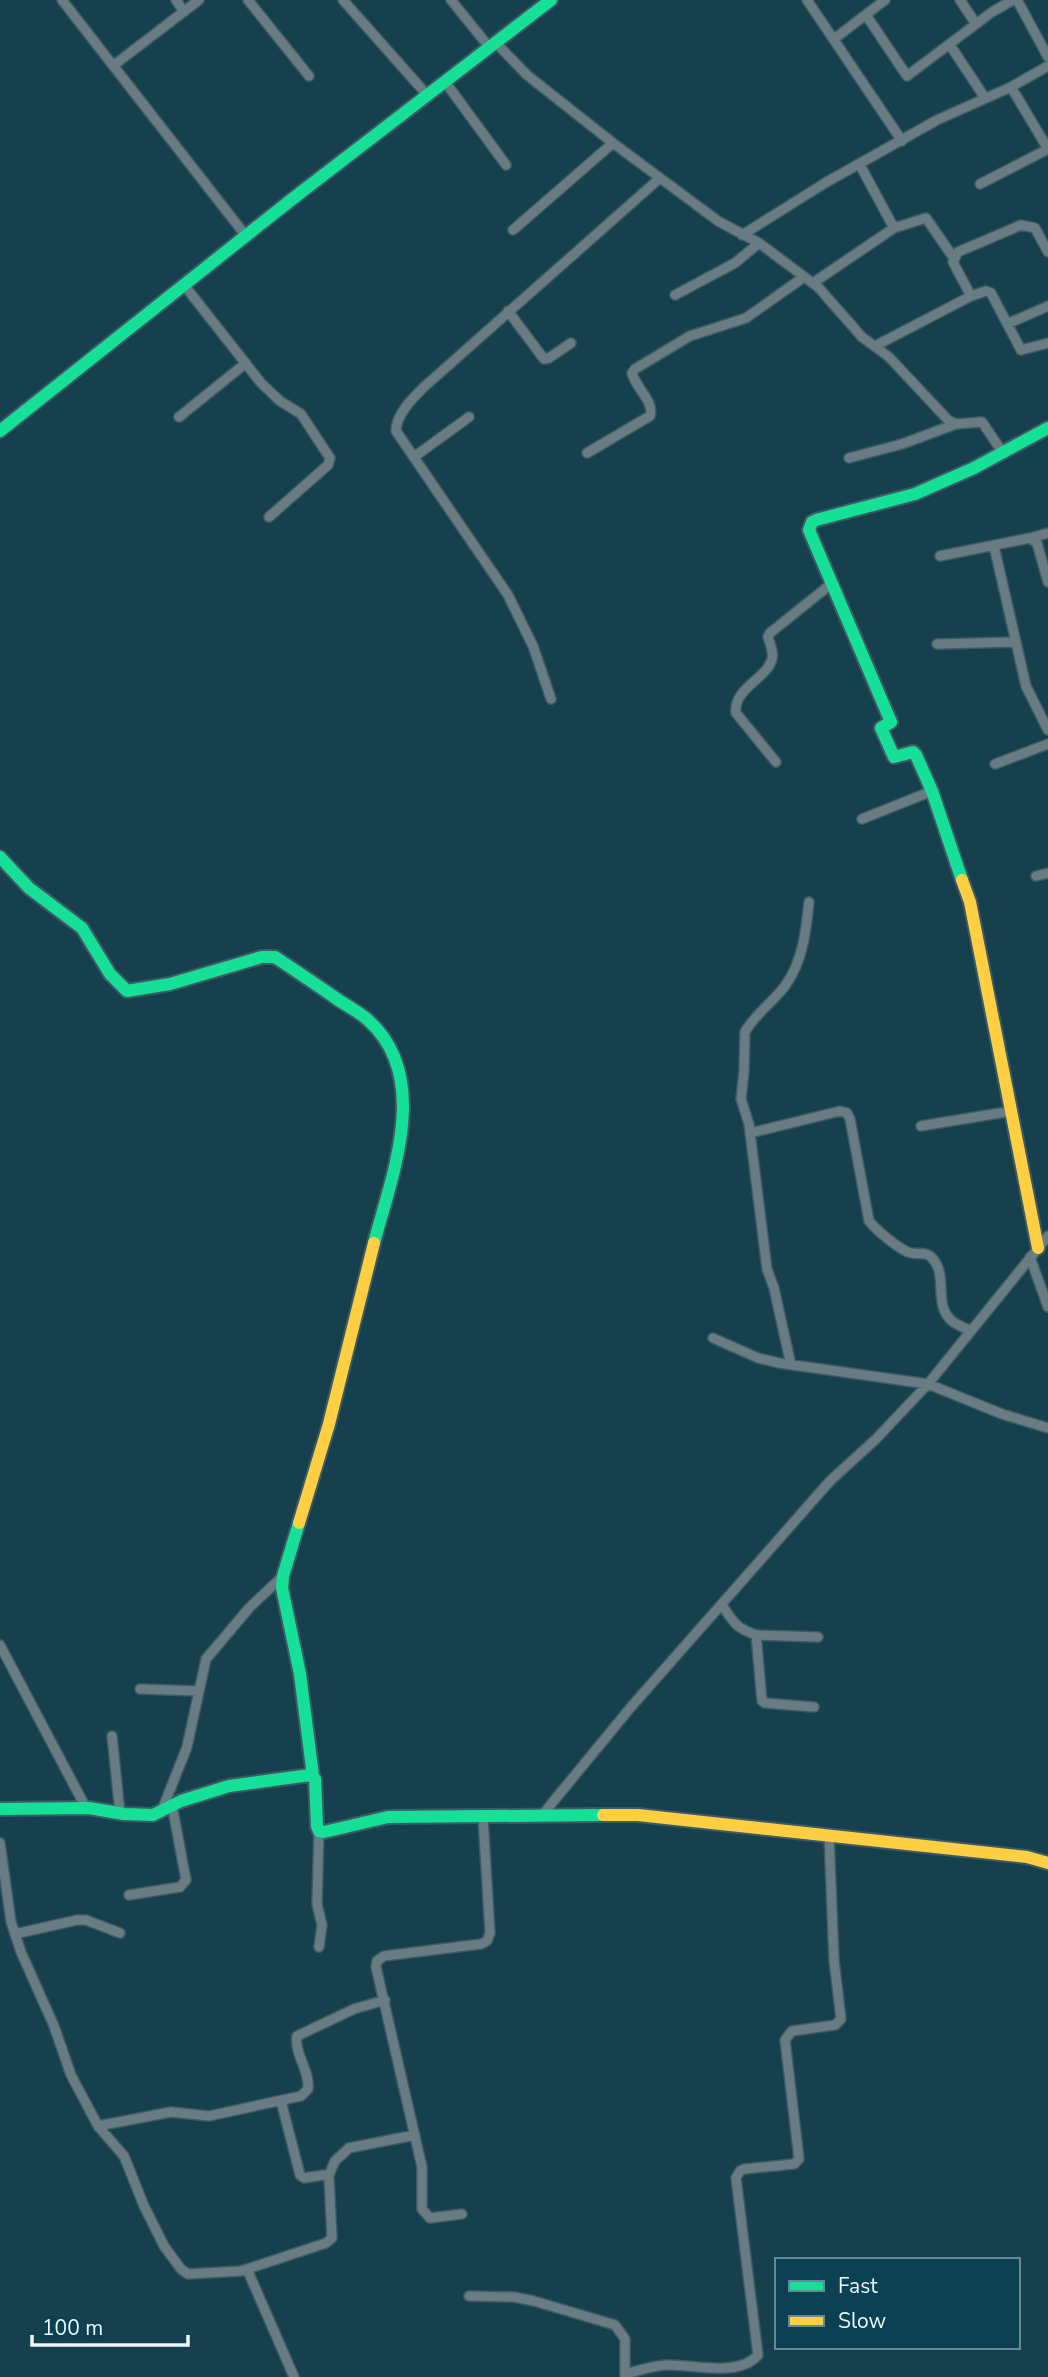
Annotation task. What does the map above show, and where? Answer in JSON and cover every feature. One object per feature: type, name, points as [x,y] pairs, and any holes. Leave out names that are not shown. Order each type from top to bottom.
[{"type":"street","points":[[62,0],[246,236]]},
{"type":"street","points":[[176,0],[184,12]]},
{"type":"street","points":[[114,65],[200,0]]},
{"type":"street","points":[[248,0],[309,76]]},
{"type":"street","points":[[343,0],[428,96]]},
{"type":"street","points":[[451,0],[493,46],[613,143],[742,236],[759,243],[813,284],[862,337],[889,357],[948,420],[956,424]]},
{"type":"street","points":[[0,431],[551,0]]},
{"type":"street","points":[[807,0],[902,141]]},
{"type":"street","points":[[834,40],[885,0]]},
{"type":"street","points":[[960,0],[976,24]]},
{"type":"street","points":[[866,15],[907,76],[976,24],[1015,0],[1048,57]]},
{"type":"street","points":[[950,45],[985,98]]},
{"type":"street","points":[[742,236],[825,183],[937,120],[1011,87],[1048,66]]},
{"type":"street","points":[[446,83],[506,165]]},
{"type":"street","points":[[980,184],[1048,149],[1011,87]]},
{"type":"street","points":[[513,230],[613,143]]},
{"type":"street","points":[[860,165],[894,229]]},
{"type":"street","points":[[551,699],[523,621],[396,431],[397,422],[424,387],[660,178]]},
{"type":"street","points":[[813,284],[894,229],[926,218],[953,257],[971,296]]},
{"type":"street","points":[[953,257],[1021,225],[1035,228],[1048,252]]},
{"type":"street","points":[[675,295],[735,263],[759,243]]},
{"type":"street","points":[[587,453],[650,416],[651,407],[633,379],[632,373],[635,369],[700,332],[746,318],[804,277]]},
{"type":"street","points":[[184,285],[274,396],[300,414],[330,458],[328,465],[269,517]]},
{"type":"street","points":[[875,346],[971,296],[986,291],[990,293],[1021,350],[1048,343]]},
{"type":"street","points":[[1007,324],[1048,306]]},
{"type":"street","points":[[508,312],[544,359],[571,344]]},
{"type":"street","points":[[179,417],[246,363]]},
{"type":"street","points":[[414,457],[469,416]]},
{"type":"street","points":[[849,458],[902,444],[956,424],[982,422],[1003,453]]},
{"type":"street","points":[[1048,428],[1003,453],[915,494],[811,522],[809,530],[891,722],[881,728],[892,754],[898,757],[913,752],[932,791],[970,902],[1012,1111],[1034,1253],[1048,1307]]},
{"type":"street","points":[[940,556],[1048,533]]},
{"type":"street","points":[[1030,538],[1037,543],[1048,582]]},
{"type":"street","points":[[994,545],[1026,686],[1048,730]]},
{"type":"street","points":[[776,762],[736,713],[735,706],[739,697],[772,662],[773,653],[768,637],[770,633],[831,584]]},
{"type":"street","points":[[937,644],[1016,642]]},
{"type":"street","points":[[995,764],[1048,744]]},
{"type":"street","points":[[862,819],[932,791]]},
{"type":"street","points":[[0,857],[36,893],[77,923],[90,939],[100,961],[124,990],[130,992],[154,988],[262,957],[275,957],[368,1020],[381,1033],[397,1064],[404,1095],[399,1150],[329,1424],[283,1576],[282,1588],[302,1687],[319,1831],[317,1904],[322,1925],[319,1947]]},
{"type":"street","points":[[1036,876],[1048,873]]},
{"type":"street","points":[[790,1365],[774,1288],[767,1269],[750,1133],[741,1099],[745,1032],[793,974],[805,939],[809,901]]},
{"type":"street","points":[[750,1133],[840,1111],[847,1113],[869,1221],[908,1252],[924,1253],[932,1258],[939,1268],[942,1304],[945,1310],[952,1321],[971,1331]]},
{"type":"street","points":[[921,1126],[1012,1111]]},
{"type":"street","points":[[543,1814],[631,1707],[830,1481],[876,1439],[928,1384],[1048,1236]]},
{"type":"street","points":[[713,1338],[758,1358],[790,1365],[928,1384],[1002,1414],[1048,1428]]},
{"type":"street","points":[[129,1895],[180,1887],[185,1883],[167,1808],[187,1747],[203,1667],[210,1653],[250,1607],[283,1576]]},
{"type":"street","points":[[722,1605],[736,1625],[756,1635],[818,1637]]},
{"type":"street","points":[[756,1635],[762,1701],[814,1707]]},
{"type":"street","points":[[0,1645],[86,1808]]},
{"type":"street","points":[[140,1689],[198,1691]]},
{"type":"street","points":[[112,1736],[120,1813]]},
{"type":"street","points":[[0,1809],[86,1808],[146,1815],[229,1786],[313,1776]]},
{"type":"street","points":[[319,1831],[388,1817],[638,1815],[1027,1857],[1048,1863]]},
{"type":"street","points":[[461,2214],[430,2218],[422,2209],[422,2167],[376,1967],[377,1961],[384,1956],[481,1944],[489,1937],[483,1818]]},
{"type":"street","points":[[469,2296],[514,2297],[615,2325],[625,2339],[625,2376],[671,2365],[724,2377],[748,2366],[758,2355],[736,2178],[744,2169],[794,2164],[799,2159],[785,2040],[792,2031],[835,2025],[841,2019],[834,1960],[830,1835]]},
{"type":"street","points":[[0,1843],[6,1893],[15,1934],[54,2026],[71,2076],[98,2126],[124,2156],[152,2222],[181,2269],[194,2275],[247,2269],[330,2242],[333,2234],[328,2177],[335,2161],[349,2148],[415,2135]]},
{"type":"street","points":[[15,1934],[77,1920],[86,1920],[121,1933]]},
{"type":"street","points":[[98,2126],[171,2112],[209,2116],[301,2096],[308,2089],[309,2078],[296,2044],[300,2033],[354,2009],[385,2000]]},
{"type":"street","points":[[281,2101],[300,2175],[304,2178],[328,2177]]},
{"type":"street","points":[[247,2269],[293,2377]]},
{"type":"traffic: fast","points":[[0,431],[291,200],[551,0]]},
{"type":"traffic: fast","points":[[962,880],[932,791],[916,755],[913,752],[894,757],[881,728],[891,722],[809,530],[812,522],[816,520],[915,494],[974,468],[1048,428]]},
{"type":"traffic: fast","points":[[0,857],[29,888],[82,928],[110,974],[127,991],[170,984],[262,957],[275,957],[368,1020],[387,1043],[398,1069],[403,1098],[397,1158],[374,1243]]},
{"type":"traffic: fast","points":[[299,1523],[282,1588],[300,1674],[313,1776]]},
{"type":"traffic: fast","points":[[0,1809],[89,1808],[124,1814],[153,1815],[181,1801],[229,1786],[310,1775],[315,1779],[317,1826],[319,1831],[324,1832],[388,1817],[603,1815]]},
{"type":"traffic: slow","points":[[962,880],[970,902],[1038,1248]]},
{"type":"traffic: slow","points":[[299,1523],[329,1424],[374,1243]]},
{"type":"traffic: slow","points":[[603,1815],[638,1815],[1027,1857],[1048,1863]]}]
